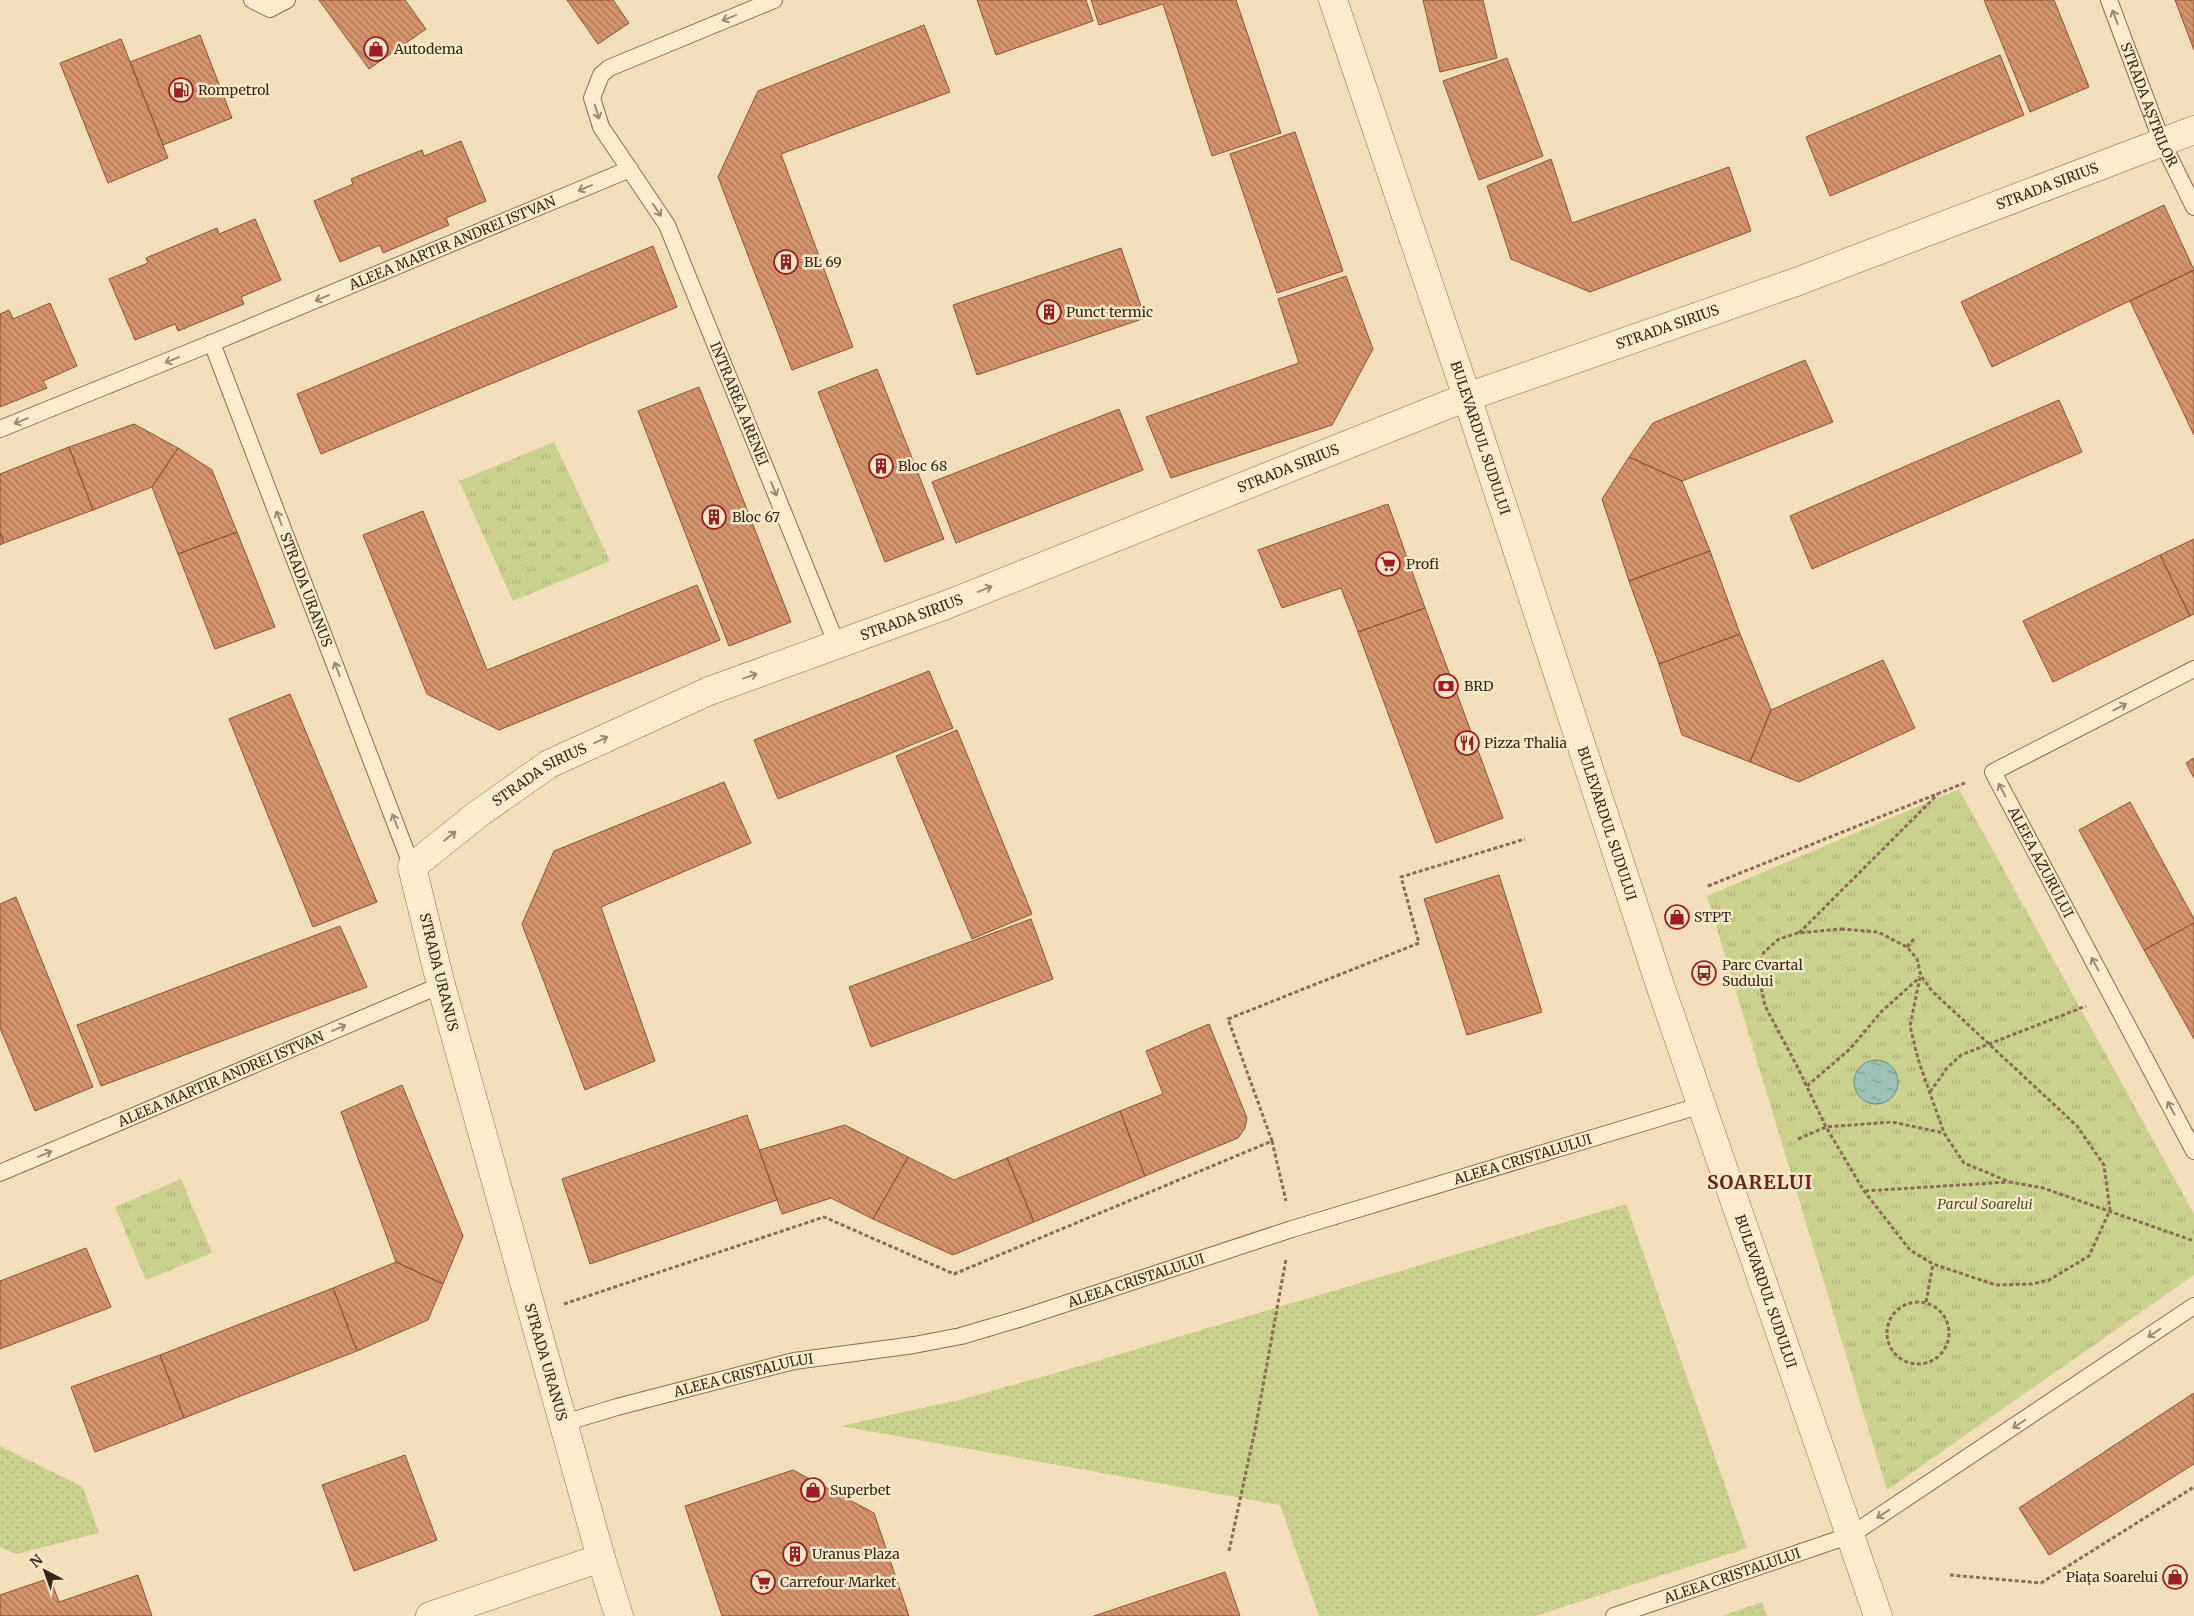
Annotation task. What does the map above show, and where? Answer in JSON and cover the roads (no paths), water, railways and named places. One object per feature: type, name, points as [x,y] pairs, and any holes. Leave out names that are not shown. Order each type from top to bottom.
[{"type":"street","name":"BULEVARDUL SUDULUI","points":[[1333,0],[1467,398],[1660,985],[1878,1616]]},
{"type":"street","name":"STRADA SIRIUS","points":[[412,867],[478,814],[549,764],[709,691],[955,601],[1467,398],[1796,282],[2194,130]]},
{"type":"street","name":"STRADA URANUS","points":[[412,867],[441,985],[532,1314],[619,1616]]},
{"type":"street","points":[[430,1616],[601,1558]]},
{"type":"lane","points":[[252,0],[270,9],[287,0]]},
{"type":"lane","points":[[630,169],[602,127],[592,98],[601,76],[609,68],[774,0]]},
{"type":"lane","name":"STRADA AȘTRILOR","points":[[2109,0],[2162,142],[2194,207]]},
{"type":"lane","name":"ALEEA MARTIR ANDREI ISTVAN","points":[[0,429],[630,169]]},
{"type":"lane","name":"INTRAREA ARENEI","points":[[630,169],[667,225],[837,645]]},
{"type":"lane","name":"STRADA URANUS","points":[[212,343],[412,867]]},
{"type":"lane","name":"ALEEA AZURULUI","points":[[2194,669],[1993,772],[2194,1151]]},
{"type":"lane","name":"ALEEA MARTIR ANDREI ISTVAN","points":[[0,1173],[441,985]]},
{"type":"lane","name":"ALEEA CRISTALULUI","points":[[564,1423],[616,1407],[794,1361],[905,1347],[961,1336],[1022,1318],[1292,1229],[1702,1105]]},
{"type":"lane","name":"ALEEA CRISTALULUI","points":[[1614,1616],[1851,1535],[2194,1306]]},
{"type":"water","points":[[1876,1060],[1888,1064],[1894,1070],[1898,1082],[1894,1094],[1888,1100],[1876,1104],[1864,1100],[1858,1094],[1854,1082],[1858,1070],[1864,1064]]},
{"type":"place","name":"Autodema","points":[[376,49]]},
{"type":"place","name":"Rompetrol","points":[[181,90]]},
{"type":"place","name":"BL 69","points":[[786,262]]},
{"type":"place","name":"Punct termic","points":[[1049,312]]},
{"type":"place","name":"Bloc 68","points":[[881,466]]},
{"type":"place","name":"Bloc 67","points":[[714,517]]},
{"type":"place","name":"Profi","points":[[1388,564]]},
{"type":"place","name":"BRD","points":[[1446,686]]},
{"type":"place","name":"Pizza Thalia","points":[[1467,743]]},
{"type":"place","name":"STPT","points":[[1677,917]]},
{"type":"place","name":"Parc Cvartal Sudului","points":[[1704,973]]},
{"type":"place","name":"Superbet","points":[[813,1490]]},
{"type":"place","name":"Uranus Plaza","points":[[795,1554]]},
{"type":"place","name":"Piața Soarelui","points":[[2175,1577]]},
{"type":"place","name":"Carrefour Market","points":[[763,1582]]},
{"type":"district","name":"SOARELUI","points":[[1760,1182]]},
{"type":"park label","name":"Parcul Soarelui","points":[[1985,1204]]}]
